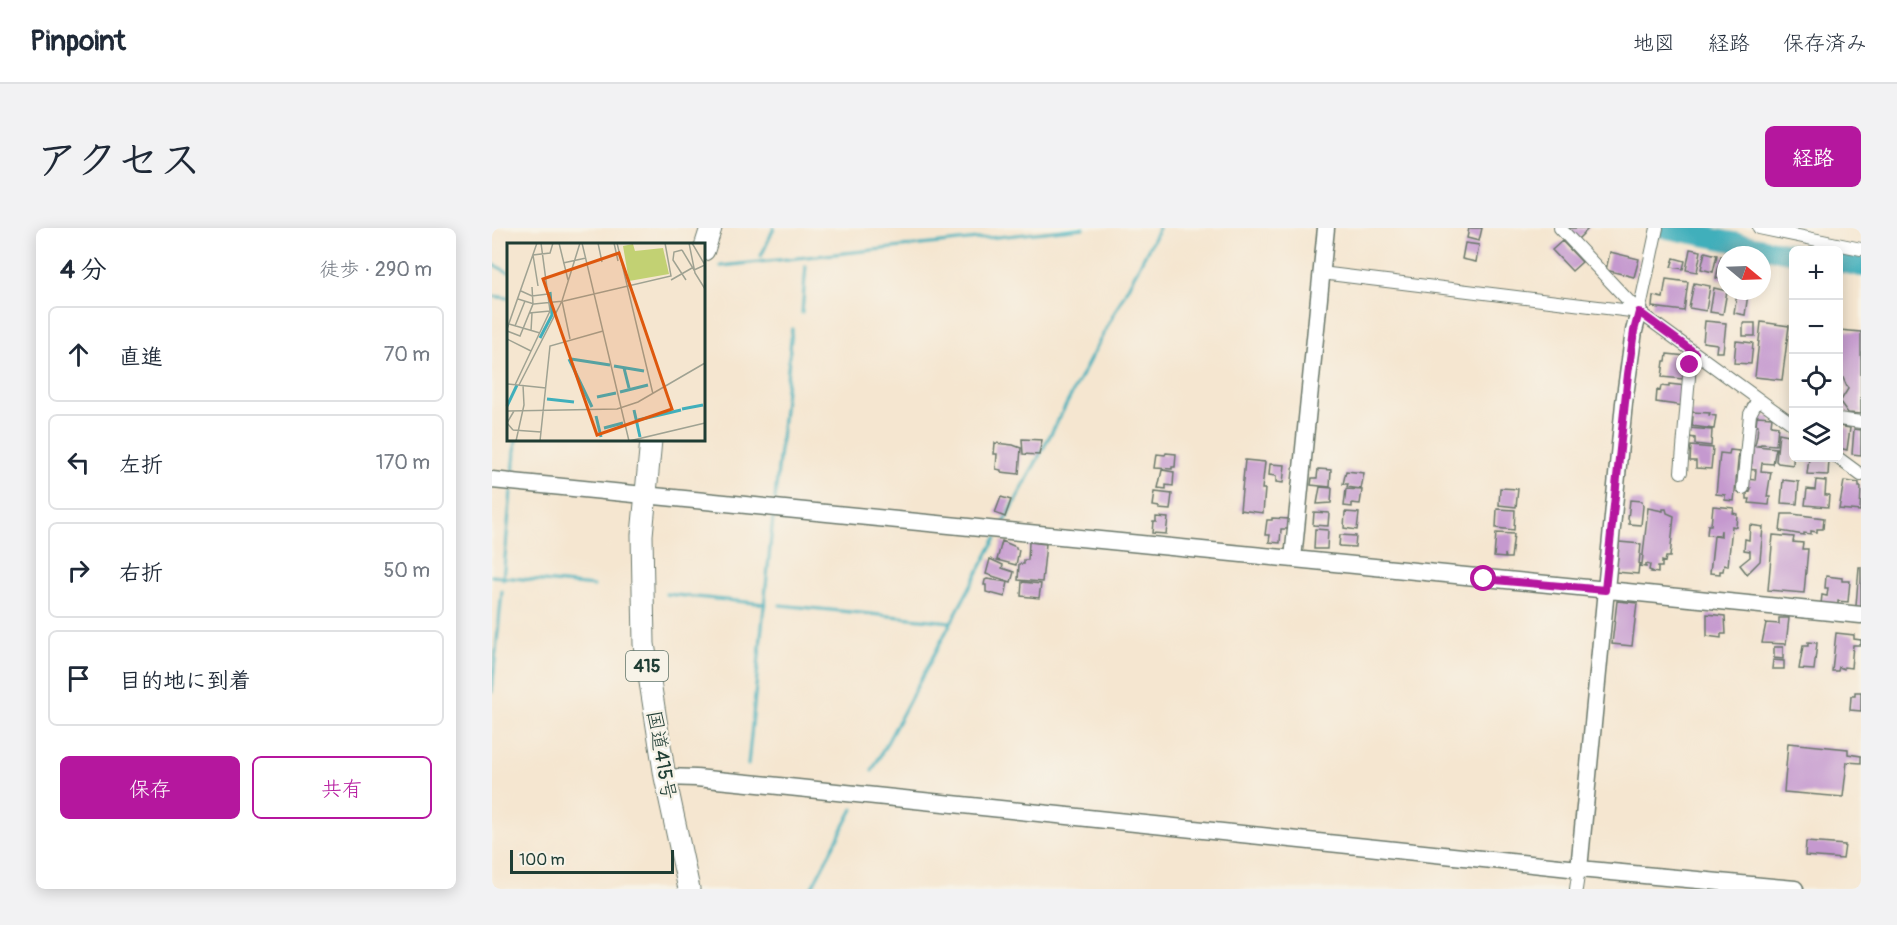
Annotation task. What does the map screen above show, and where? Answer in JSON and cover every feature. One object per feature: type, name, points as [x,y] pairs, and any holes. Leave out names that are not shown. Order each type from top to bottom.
[{"type":"highway","points":[[705,247],[711,228]]},
{"type":"highway","name":"国道415号","points":[[651,441],[642,535],[644,644],[665,777],[689,889]]},
{"type":"street","points":[[1293,559],[1326,228]]},
{"type":"street","points":[[1560,228],[1639,312],[1758,399],[1789,419]]},
{"type":"street","points":[[1576,889],[1628,374],[1634,331],[1657,228]]},
{"type":"street","points":[[1759,228],[1804,233],[1861,249]]},
{"type":"street","points":[[1321,273],[1639,312]]},
{"type":"street","points":[[1681,472],[1690,365],[1695,353]]},
{"type":"street","points":[[1743,488],[1750,414],[1758,399]]},
{"type":"street","points":[[1843,420],[1861,422]]},
{"type":"street","points":[[1843,462],[1861,475]]},
{"type":"street","points":[[492,480],[1861,615]]},
{"type":"street","points":[[665,777],[769,785],[1579,869],[1795,889]]},
{"type":"building","points":[[1469,228],[1482,228],[1479,241],[1467,238]]},
{"type":"building","points":[[1567,228],[1589,228],[1578,239]]},
{"type":"building","points":[[1562,241],[1582,262],[1572,271],[1552,250]]},
{"type":"building","points":[[1465,243],[1479,245],[1476,262],[1462,259]]},
{"type":"building","points":[[1690,249],[1701,251],[1697,272],[1686,270]]},
{"type":"building","points":[[1610,252],[1639,259],[1634,277],[1606,270]]},
{"type":"building","points":[[1705,252],[1717,255],[1713,272],[1701,269]]},
{"type":"building","points":[[1674,258],[1685,261],[1683,269],[1671,267]]},
{"type":"building","points":[[1666,279],[1688,282],[1684,311],[1652,307],[1653,296],[1663,298]]},
{"type":"building","points":[[1694,283],[1710,286],[1706,311],[1689,308]]},
{"type":"building","points":[[1714,288],[1717,289],[1717,300],[1725,300],[1723,314],[1710,312]]},
{"type":"building","points":[[1736,300],[1747,300],[1745,315],[1734,313]]},
{"type":"building","points":[[1705,321],[1726,323],[1723,352],[1716,352],[1717,344],[1703,342]]},
{"type":"building","points":[[1761,322],[1789,326],[1782,380],[1755,377]]},
{"type":"building","points":[[1743,323],[1755,323],[1755,336],[1743,336]]},
{"type":"building","points":[[1843,330],[1861,332],[1861,414],[1848,413],[1843,406],[1843,397],[1848,389],[1843,378]]},
{"type":"building","points":[[1736,341],[1753,343],[1751,364],[1734,363]]},
{"type":"building","points":[[1667,354],[1686,356],[1683,379],[1662,377]]},
{"type":"building","points":[[1669,384],[1686,386],[1684,406],[1656,402],[1657,390],[1660,391],[1661,386],[1669,387]]},
{"type":"building","points":[[1691,412],[1710,413],[1709,415],[1716,416],[1714,429],[1692,426]]},
{"type":"building","points":[[1757,416],[1772,417],[1771,425],[1778,426],[1776,445],[1757,446],[1776,448],[1773,464],[1762,463],[1761,471],[1771,472],[1767,497],[1770,497],[1769,505],[1749,503],[1750,499],[1747,499],[1747,491],[1750,492],[1751,488],[1746,487],[1747,479],[1755,480],[1756,470],[1747,469],[1748,462],[1752,463],[1753,450],[1749,450],[1749,444],[1755,445]]},
{"type":"building","points":[[1843,427],[1850,428],[1847,450],[1843,449]]},
{"type":"building","points":[[1689,428],[1712,430],[1711,446],[1695,444],[1695,438],[1689,437]]},
{"type":"building","points":[[1854,429],[1861,430],[1861,455],[1852,454]]},
{"type":"building","points":[[1779,433],[1789,435],[1789,462],[1793,462],[1793,465],[1776,461]]},
{"type":"building","points":[[1022,439],[1042,440],[1039,455],[1023,454]]},
{"type":"building","points":[[995,443],[1021,448],[1019,474],[1001,472],[996,469]]},
{"type":"building","points":[[1691,446],[1713,448],[1711,469],[1696,468],[1696,461],[1690,461]]},
{"type":"building","points":[[1730,450],[1739,451],[1734,501],[1725,500],[1725,495],[1716,494],[1720,453],[1729,454]]},
{"type":"building","points":[[1166,453],[1176,454],[1175,467],[1172,469],[1155,468],[1157,454],[1165,455]]},
{"type":"building","points":[[1245,460],[1265,462],[1262,489],[1265,489],[1263,513],[1240,510]]},
{"type":"building","points":[[1808,462],[1829,462],[1828,475],[1807,474]]},
{"type":"building","points":[[1270,464],[1285,465],[1283,483],[1276,482],[1276,476],[1269,475]]},
{"type":"building","points":[[1318,469],[1331,470],[1330,487],[1311,485],[1312,478],[1317,478]]},
{"type":"building","points":[[1162,470],[1174,472],[1173,486],[1166,485],[1166,489],[1158,488]]},
{"type":"building","points":[[1346,471],[1364,473],[1361,489],[1347,487],[1348,484],[1343,484]]},
{"type":"building","points":[[1783,480],[1799,482],[1797,504],[1781,503]]},
{"type":"building","points":[[1816,480],[1826,481],[1825,495],[1829,495],[1828,507],[1805,505],[1807,489],[1815,490]]},
{"type":"building","points":[[1844,481],[1859,483],[1861,487],[1860,511],[1839,509]]},
{"type":"building","points":[[1320,487],[1332,488],[1331,503],[1317,504]]},
{"type":"building","points":[[1500,488],[1518,489],[1516,507],[1499,505]]},
{"type":"building","points":[[1346,489],[1362,490],[1360,504],[1352,503],[1352,507],[1344,506]]},
{"type":"building","points":[[1155,492],[1172,494],[1170,510],[1153,506]]},
{"type":"building","points":[[1001,497],[1011,500],[1005,517],[995,513]]},
{"type":"building","points":[[1630,500],[1642,501],[1641,525],[1629,524]]},
{"type":"building","points":[[1713,506],[1734,508],[1733,513],[1737,514],[1736,527],[1732,526],[1728,566],[1724,565],[1720,574],[1710,573],[1714,536],[1721,537],[1721,530],[1720,536],[1707,535],[1708,525],[1711,525]]},
{"type":"building","points":[[1648,508],[1663,511],[1666,509],[1667,513],[1674,516],[1670,557],[1666,557],[1665,562],[1662,561],[1662,567],[1658,567],[1658,573],[1649,570],[1650,565],[1640,566]]},
{"type":"building","points":[[1497,509],[1515,510],[1514,530],[1496,528]]},
{"type":"building","points":[[1314,512],[1329,513],[1328,526],[1313,525]]},
{"type":"building","points":[[1345,512],[1359,513],[1357,530],[1344,528]]},
{"type":"building","points":[[1782,514],[1824,518],[1823,529],[1817,529],[1817,532],[1811,531],[1811,534],[1804,533],[1804,535],[1780,531]]},
{"type":"building","points":[[1156,517],[1168,518],[1166,534],[1152,533]]},
{"type":"building","points":[[1272,518],[1289,519],[1288,529],[1281,529],[1280,543],[1269,542],[1270,535],[1265,535],[1267,520],[1272,520]]},
{"type":"building","points":[[1750,525],[1763,527],[1760,561],[1747,574],[1740,565],[1750,557],[1750,551],[1744,550],[1745,539],[1749,540]]},
{"type":"building","points":[[1315,529],[1328,530],[1327,549],[1314,549]]},
{"type":"building","points":[[1496,533],[1514,534],[1511,558],[1506,558],[1505,554],[1505,558],[1494,557]]},
{"type":"building","points":[[1340,535],[1356,536],[1355,547],[1339,546]]},
{"type":"building","points":[[1773,535],[1794,537],[1793,542],[1803,543],[1802,549],[1808,549],[1804,593],[1768,590]]},
{"type":"building","points":[[1002,541],[1019,550],[1016,565],[997,560]]},
{"type":"building","points":[[1029,542],[1046,544],[1042,582],[1018,580],[1019,564],[1024,564],[1024,560],[1028,560]]},
{"type":"building","points":[[1619,542],[1641,544],[1638,574],[1616,572]]},
{"type":"building","points":[[990,559],[1003,565],[1002,568],[1014,572],[1011,582],[986,574]]},
{"type":"building","points":[[1859,567],[1861,567],[1861,607],[1856,606]]},
{"type":"building","points":[[1826,576],[1850,581],[1848,602],[1838,601],[1838,606],[1821,604],[1822,595],[1827,596]]},
{"type":"building","points":[[987,579],[1008,582],[1005,597],[986,592],[986,585],[984,585]]},
{"type":"building","points":[[1022,582],[1041,584],[1039,598],[1021,596]]},
{"type":"building","points":[[1617,601],[1637,603],[1632,646],[1612,644]]},
{"type":"building","points":[[1707,614],[1725,616],[1726,634],[1721,634],[1721,638],[1707,636]]},
{"type":"building","points":[[1779,618],[1789,618],[1786,644],[1762,643],[1766,623],[1779,624]]},
{"type":"building","points":[[1836,633],[1854,635],[1854,639],[1861,640],[1861,645],[1853,645],[1851,668],[1839,667],[1838,671],[1832,671]]},
{"type":"building","points":[[1808,642],[1817,643],[1814,670],[1799,669],[1803,646],[1808,646]]},
{"type":"building","points":[[1774,647],[1783,647],[1783,659],[1774,658]]},
{"type":"building","points":[[1773,660],[1784,661],[1784,669],[1772,669]]},
{"type":"building","points":[[1855,692],[1861,692],[1861,711],[1850,710],[1851,696],[1855,696]]},
{"type":"building","points":[[1788,743],[1848,749],[1848,754],[1861,756],[1861,763],[1847,762],[1843,797],[1784,792]]},
{"type":"building","points":[[1806,842],[1845,845],[1843,859],[1805,856]]},
{"type":"waterway","points":[[761,256],[774,228]]},
{"type":"waterway","points":[[721,266],[1083,228]]},
{"type":"waterway","points":[[1004,523],[1159,228]]},
{"type":"waterway","points":[[1662,228],[1789,253]]},
{"type":"waterway","points":[[1843,263],[1861,267]]},
{"type":"waterway","points":[[492,264],[507,272]]},
{"type":"waterway","points":[[802,313],[806,266]]},
{"type":"waterway","points":[[492,296],[507,298]]},
{"type":"waterway","points":[[775,499],[792,329]]},
{"type":"waterway","points":[[513,475],[516,441]]},
{"type":"waterway","points":[[503,579],[511,491]]},
{"type":"waterway","points":[[748,765],[773,518]]},
{"type":"waterway","points":[[872,771],[996,538]]},
{"type":"waterway","points":[[492,576],[594,586]]},
{"type":"waterway","points":[[492,692],[502,591]]},
{"type":"waterway","points":[[666,594],[766,604]]},
{"type":"waterway","points":[[780,605],[951,622]]},
{"type":"waterway","points":[[811,889],[853,809]]},
{"type":"route","points":[[1484,579],[1605,590],[1628,374],[1639,312],[1695,353],[1690,365]]}]
